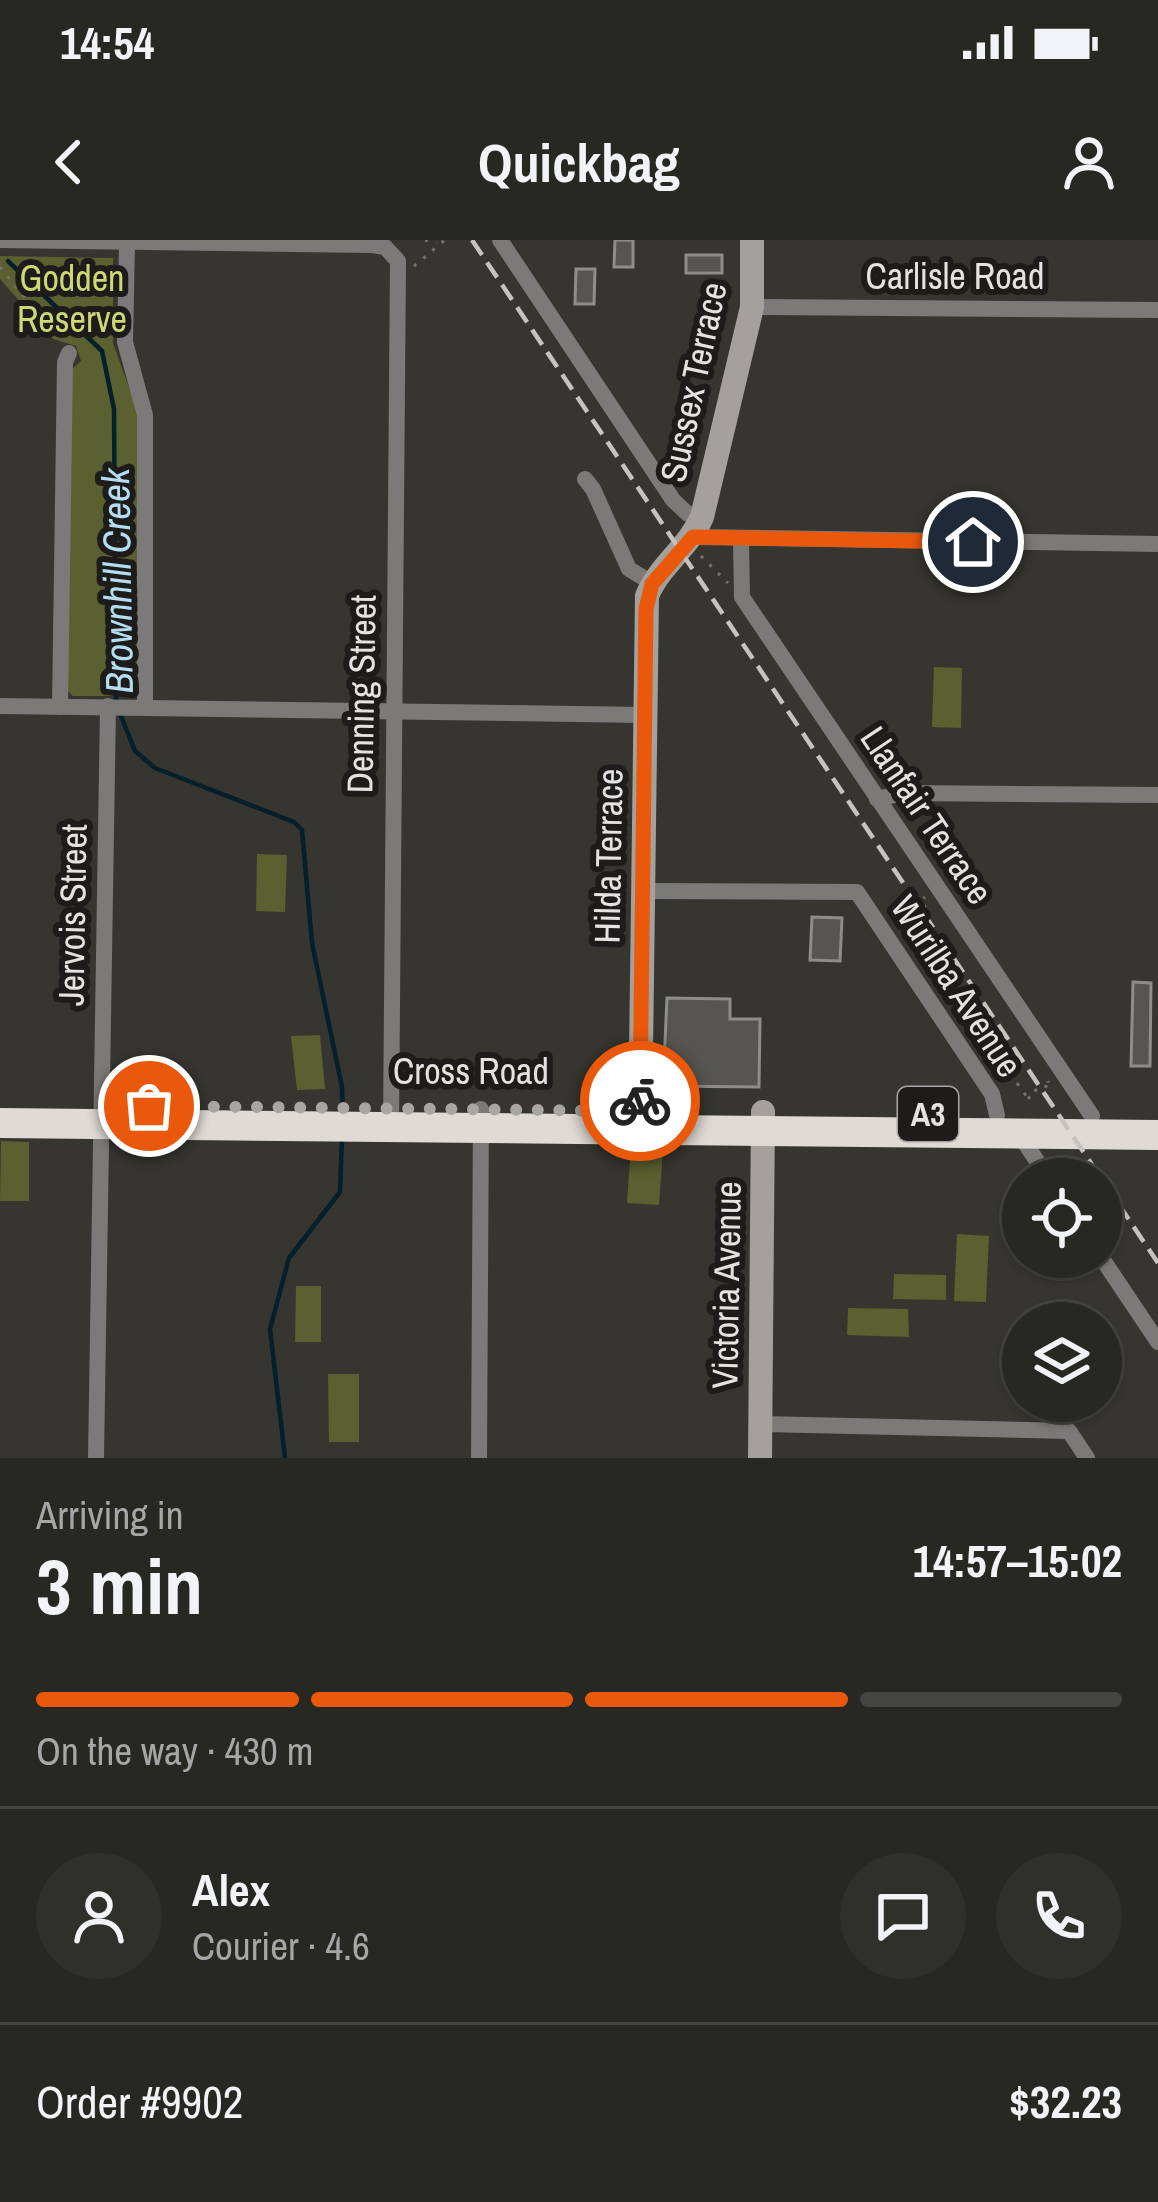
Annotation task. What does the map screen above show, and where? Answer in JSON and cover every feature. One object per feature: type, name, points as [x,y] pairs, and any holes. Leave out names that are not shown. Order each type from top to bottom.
[{"type":"highway","name":"Cross Road","points":[[0,1105],[103,1115],[1008,1124],[1158,1135]]},
{"type":"highway","name":"Cross Road","points":[[0,1123],[103,1115]]},
{"type":"highway","name":"Cross Road","points":[[1008,1124],[1158,1116]]},
{"type":"street","points":[[0,240],[372,245],[385,247],[399,270]]},
{"type":"street","points":[[500,240],[673,500],[688,514],[694,532]]},
{"type":"street","name":"Sussex Terrace","points":[[694,532],[752,307],[752,240]]},
{"type":"street","points":[[120,242],[124,342],[145,415],[145,707]]},
{"type":"street","name":"Denning Street","points":[[392,1119],[399,270]]},
{"type":"street","name":"Carlisle Road","points":[[752,307],[1158,310]]},
{"type":"street","points":[[60,707],[65,362],[69,353]]},
{"type":"street","points":[[585,479],[629,569],[652,584],[694,532]]},
{"type":"street","points":[[694,532],[741,538],[1158,544]]},
{"type":"street","points":[[741,538],[742,597]]},
{"type":"street","name":"Hilda Terrace","points":[[640,1120],[646,609],[652,584]]},
{"type":"street","name":"Llanfair Terrace","points":[[742,597],[1093,1116]]},
{"type":"street","points":[[0,706],[645,715]]},
{"type":"street","name":"Jervois Street","points":[[96,1458],[114,706]]},
{"type":"street","points":[[877,799],[903,793],[1158,795]]},
{"type":"street","name":"Wurilba Avenue","points":[[643,891],[857,892],[1033,1158]]},
{"type":"street","points":[[479,1458],[481,1119]]},
{"type":"street","name":"Victoria Avenue","points":[[760,1458],[763,1122]]},
{"type":"street","points":[[1115,1278],[1158,1342]]},
{"type":"street","points":[[760,1424],[1069,1430],[1088,1458]]},
{"type":"path","points":[[425,240],[442,242]]},
{"type":"path","points":[[399,270],[442,242]]},
{"type":"path","points":[[0,267],[69,353]]},
{"type":"path","points":[[694,532],[742,597]]},
{"type":"path","points":[[886,936],[927,910],[921,900],[937,890]]},
{"type":"path","points":[[910,920],[920,935],[916,938],[928,946]]},
{"type":"path","points":[[1001,1055],[998,1057],[1030,1101],[1028,1095],[1044,1085],[1049,1089],[1046,1083],[1063,1073]]},
{"type":"green space","name":"Godden Reserve","points":[[0,256],[113,258],[113,343],[140,418],[138,688],[130,696],[73,696],[67,690],[72,369],[81,361],[76,346],[53,339],[0,279]]},
{"type":"green space","points":[[934,667],[962,668],[961,728],[932,727]]},
{"type":"green space","points":[[257,854],[287,855],[285,912],[256,911]]},
{"type":"green space","points":[[320,1035],[325,1089],[297,1090],[291,1036]]},
{"type":"green space","points":[[1,1141],[29,1142],[29,1201],[0,1201]]},
{"type":"green space","points":[[631,1147],[663,1149],[659,1205],[627,1203]]},
{"type":"green space","points":[[957,1234],[989,1236],[986,1302],[954,1301]]},
{"type":"green space","points":[[894,1274],[946,1275],[946,1300],[893,1299]]},
{"type":"green space","points":[[296,1286],[321,1286],[321,1342],[295,1342]]},
{"type":"green space","points":[[848,1308],[908,1309],[909,1337],[847,1335]]},
{"type":"green space","points":[[328,1374],[359,1374],[359,1442],[329,1442]]},
{"type":"building","points":[[615,240],[633,240],[633,267],[614,267]]},
{"type":"building","points":[[686,255],[722,255],[722,273],[686,273]]},
{"type":"building","points":[[576,269],[595,269],[594,304],[575,304]]},
{"type":"building","points":[[812,917],[842,918],[840,961],[810,960]]},
{"type":"building","points":[[1133,982],[1151,983],[1150,1066],[1131,1066]]},
{"type":"building","points":[[667,998],[730,999],[730,1019],[760,1019],[759,1087],[663,1086]]},
{"type":"waterway","name":"Brownhill Creek","points":[[8,261],[102,351],[114,409],[116,700]]},
{"type":"waterway","name":"Brownhill Creek","points":[[119,711],[135,751],[155,768],[294,822],[302,830],[312,943],[342,1087],[343,1113]]},
{"type":"waterway","name":"Brownhill Creek","points":[[285,1458],[270,1329],[289,1258],[340,1192],[342,1136]]},
{"type":"railway","points":[[472,240],[1158,1263]]},
{"type":"way so far","points":[[149,1106],[640,1111],[640,1101]]},
{"type":"route","points":[[640,1101],[646,609],[652,584],[693,537],[973,542]]}]
